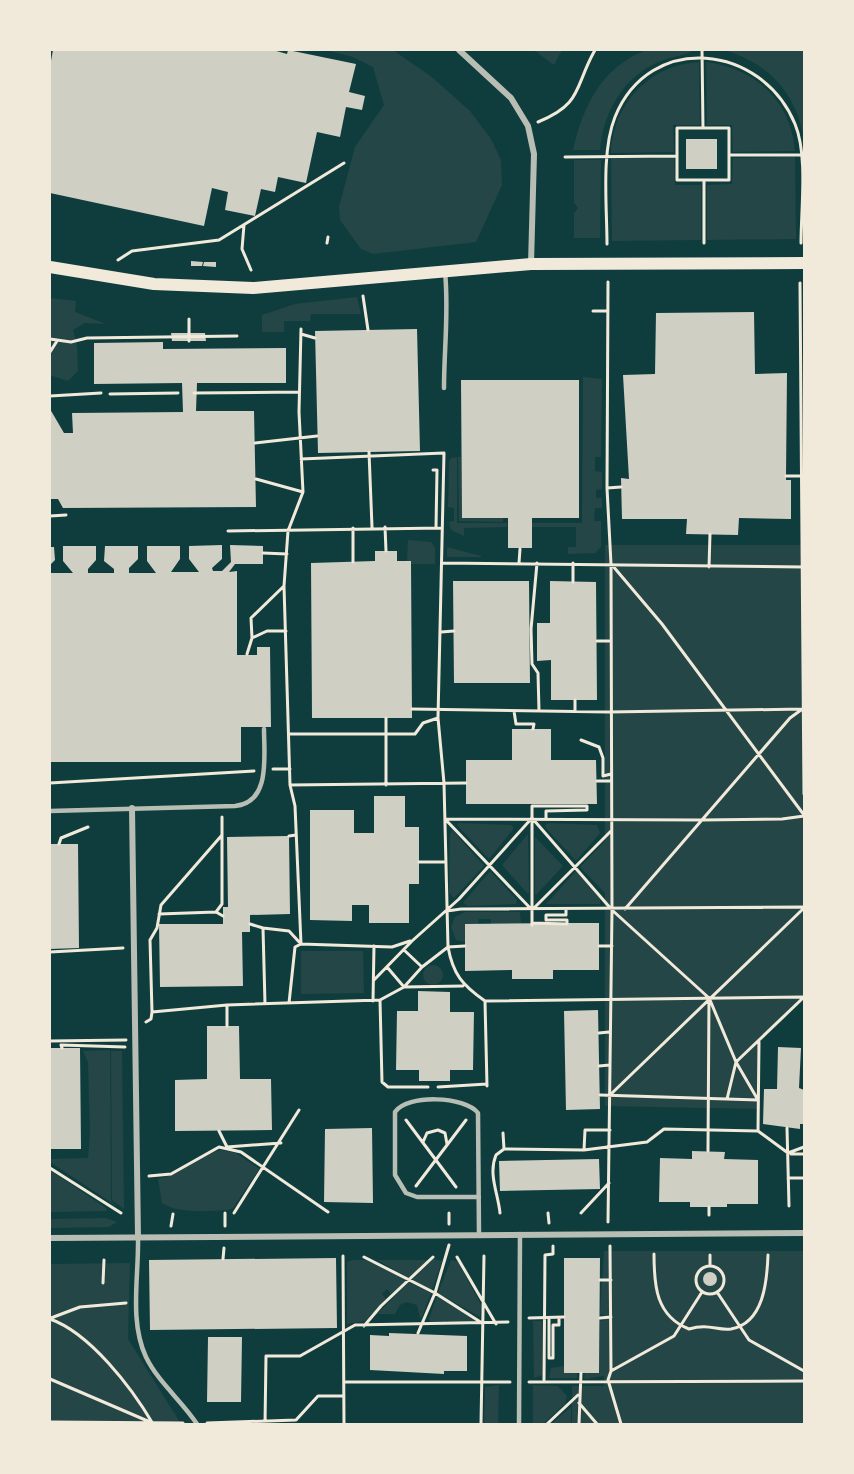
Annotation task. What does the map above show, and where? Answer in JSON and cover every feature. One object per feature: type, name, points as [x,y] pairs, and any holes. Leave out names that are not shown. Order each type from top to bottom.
[{"type":"main road","points":[[50,267],[100,278],[200,288],[253,288],[531,264],[804,263]]},
{"type":"street","points":[[459,50],[511,98],[528,126],[534,154],[531,264]]},
{"type":"street","points":[[132,808],[138,1237]]},
{"type":"street","points":[[50,1238],[804,1233]]},
{"type":"lane","points":[[444,388],[444,345],[448,315],[445,270]]},
{"type":"lane","points":[[50,811],[222,807],[247,803],[259,791],[263,777],[264,729]]},
{"type":"lane","points":[[479,1197],[417,1197],[406,1193],[395,1175],[394,1112],[397,1108],[414,1101],[455,1101],[475,1109],[479,1119],[479,1197],[479,1235]]},
{"type":"lane","points":[[519,1425],[520,1234]]},
{"type":"lane","points":[[138,1237],[138,1334],[147,1358],[197,1424]]},
{"type":"path","points":[[528,126],[560,113],[568,105],[595,50]]},
{"type":"path","points":[[702,50],[703,128]]},
{"type":"path","points":[[607,244],[608,156],[615,117],[634,87],[656,69],[674,61],[702,58],[741,67],[772,88],[796,126],[801,155],[801,243]]},
{"type":"path","points":[[677,128],[703,128],[729,128],[729,180],[677,180],[677,128]]},
{"type":"path","points":[[729,155],[801,155]]},
{"type":"path","points":[[565,157],[677,156]]},
{"type":"path","points":[[118,260],[132,251],[219,240],[344,163]]},
{"type":"path","points":[[704,180],[704,243]]},
{"type":"path","points":[[244,225],[242,249],[251,270]]},
{"type":"path","points":[[327,243],[328,237]]},
{"type":"path","points":[[608,282],[607,488],[611,564],[609,712],[612,910],[608,1225]]},
{"type":"path","points":[[800,283],[804,794]]},
{"type":"path","points":[[363,296],[368,330]]},
{"type":"path","points":[[593,310],[608,310]]},
{"type":"path","points":[[189,319],[189,339]]},
{"type":"path","points":[[301,329],[299,392],[303,492],[288,531],[284,586],[290,785],[295,806],[301,944]]},
{"type":"path","points":[[301,334],[315,338]]},
{"type":"path","points":[[50,339],[57,341],[87,338],[189,339],[237,336]]},
{"type":"path","points":[[50,352],[57,341]]},
{"type":"path","points":[[194,393],[299,392]]},
{"type":"path","points":[[50,396],[101,393]]},
{"type":"path","points":[[110,394],[178,393]]},
{"type":"path","points":[[801,416],[804,410]]},
{"type":"path","points":[[255,443],[300,440],[317,436]]},
{"type":"path","points":[[301,459],[369,454],[444,453],[438,718],[444,783],[448,947],[452,967],[463,986],[485,1001],[804,997]]},
{"type":"path","points":[[369,454],[372,527]]},
{"type":"path","points":[[432,470],[436,470],[436,528]]},
{"type":"path","points":[[786,476],[801,476]]},
{"type":"path","points":[[256,479],[303,492]]},
{"type":"path","points":[[607,488],[621,487]]},
{"type":"path","points":[[50,516],[66,516]]},
{"type":"path","points":[[228,531],[372,527],[443,528]]},
{"type":"path","points":[[385,527],[386,551]]},
{"type":"path","points":[[353,528],[353,562]]},
{"type":"path","points":[[709,567],[710,534]]},
{"type":"path","points":[[519,563],[520,549]]},
{"type":"path","points":[[263,553],[287,554]]},
{"type":"path","points":[[803,567],[804,561]]},
{"type":"path","points":[[442,563],[803,567]]},
{"type":"path","points":[[537,563],[530,629],[532,664],[538,674],[539,711]]},
{"type":"path","points":[[573,563],[573,582]]},
{"type":"path","points":[[445,819],[702,820],[782,819],[804,815],[663,624],[611,564]]},
{"type":"path","points":[[247,654],[252,638],[250,618],[284,586]]},
{"type":"path","points":[[252,638],[267,631],[286,631]]},
{"type":"path","points":[[441,632],[454,631]]},
{"type":"path","points":[[597,642],[609,641]]},
{"type":"path","points":[[574,711],[575,700]]},
{"type":"path","points":[[412,709],[609,712],[804,710]]},
{"type":"path","points":[[625,909],[790,718],[804,710]]},
{"type":"path","points":[[514,711],[517,724],[534,724],[533,729]]},
{"type":"path","points":[[386,718],[386,786]]},
{"type":"path","points":[[290,734],[415,734],[423,723],[438,718]]},
{"type":"path","points":[[581,740],[599,747],[603,758],[603,776],[611,774]]},
{"type":"path","points":[[50,783],[237,774]]},
{"type":"path","points":[[597,781],[611,781]]},
{"type":"path","points":[[290,785],[386,786],[466,783]]},
{"type":"path","points":[[546,818],[546,811],[587,810],[587,806],[532,805],[532,924],[567,924],[567,920],[546,920],[546,915],[566,915],[566,910]]},
{"type":"path","points":[[216,912],[222,904],[222,807]]},
{"type":"path","points":[[374,980],[412,941],[446,912],[532,818]]},
{"type":"path","points":[[532,818],[612,910],[709,998],[736,1062],[758,1100]]},
{"type":"path","points":[[445,819],[532,910]]},
{"type":"path","points":[[59,844],[61,838],[88,827]]},
{"type":"path","points":[[532,910],[611,831]]},
{"type":"path","points":[[222,835],[161,905],[157,928],[150,940],[152,1012],[227,1005],[373,1002],[404,987],[422,967],[448,947],[465,946]]},
{"type":"path","points":[[289,836],[296,835]]},
{"type":"path","points":[[419,862],[445,862]]},
{"type":"path","points":[[446,912],[461,909],[804,908]]},
{"type":"path","points":[[610,1095],[804,908]]},
{"type":"path","points":[[159,914],[216,912],[223,916]]},
{"type":"path","points":[[250,924],[289,931],[301,944]]},
{"type":"path","points":[[263,928],[265,1004]]},
{"type":"path","points":[[289,1003],[295,948],[301,944],[392,946],[412,941]]},
{"type":"path","points":[[373,1002],[374,946]]},
{"type":"path","points":[[599,946],[612,946]]},
{"type":"path","points":[[50,952],[128,948]]},
{"type":"path","points":[[404,949],[422,967]]},
{"type":"path","points":[[386,967],[404,987],[463,986]]},
{"type":"path","points":[[727,1099],[736,1062],[804,997]]},
{"type":"path","points":[[708,1151],[709,998]]},
{"type":"path","points":[[380,1000],[380,1078],[388,1089],[487,1085],[485,1001]]},
{"type":"path","points":[[227,1005],[227,1026]]},
{"type":"path","points":[[599,1033],[609,1032]]},
{"type":"path","points":[[50,1041],[126,1040]]},
{"type":"path","points":[[758,1131],[759,1042]]},
{"type":"path","points":[[62,1048],[61,1045],[125,1048]]},
{"type":"path","points":[[599,1066],[609,1065]]},
{"type":"path","points":[[600,1095],[758,1100]]},
{"type":"path","points":[[234,1213],[299,1110]]},
{"type":"path","points":[[416,1187],[468,1118]]},
{"type":"path","points":[[405,1119],[455,1186]]},
{"type":"path","points":[[787,1128],[789,1206]]},
{"type":"path","points":[[500,1213],[492,1175],[494,1158],[504,1149],[584,1150],[610,1147],[647,1142],[664,1129],[758,1131],[788,1153],[804,1154]]},
{"type":"path","points":[[423,1143],[427,1132],[438,1130],[445,1133],[447,1145]]},
{"type":"path","points":[[584,1150],[585,1130],[610,1130]]},
{"type":"path","points":[[219,1131],[227,1147],[241,1152],[328,1212]]},
{"type":"path","points":[[503,1133],[504,1149]]},
{"type":"path","points":[[157,1176],[171,1174],[219,1148],[280,1143]]},
{"type":"path","points":[[788,1153],[804,1147]]},
{"type":"path","points":[[50,1168],[121,1214]]},
{"type":"path","points":[[788,1178],[804,1178]]},
{"type":"path","points":[[581,1213],[610,1181]]},
{"type":"path","points":[[709,1207],[709,1215]]},
{"type":"path","points":[[225,1213],[225,1221]]},
{"type":"path","points":[[449,1213],[449,1225]]},
{"type":"path","points":[[548,1213],[549,1225]]},
{"type":"path","points":[[171,1226],[173,1214]]},
{"type":"path","points":[[418,1334],[435,1293],[449,1245]]},
{"type":"path","points":[[532,1318],[547,1318],[562,1318],[560,1325],[553,1325],[553,1358],[549,1358],[547,1318],[545,1255],[554,1254],[553,1245]]},
{"type":"path","points":[[610,1245],[611,1371],[608,1380],[621,1425]]},
{"type":"path","points":[[223,1259],[224,1246]]},
{"type":"path","points":[[654,1254],[658,1297],[670,1317],[689,1329],[705,1325],[728,1330],[738,1327],[761,1303],[767,1277],[768,1255]]},
{"type":"path","points":[[710,1255],[710,1265]]},
{"type":"path","points":[[343,1256],[344,1425]]},
{"type":"path","points":[[481,1425],[484,1256]]},
{"type":"path","points":[[364,1257],[435,1293],[483,1324]]},
{"type":"path","points":[[364,1326],[433,1257]]},
{"type":"path","points":[[265,1424],[266,1356],[300,1356],[355,1325],[497,1325],[483,1306],[457,1257]]},
{"type":"path","points":[[103,1283],[104,1260]]},
{"type":"path","points":[[710,1265],[718,1268],[724,1276],[723,1285],[717,1292],[702,1292],[696,1285],[696,1276],[701,1268],[710,1265]]},
{"type":"path","points":[[600,1280],[611,1280]]},
{"type":"path","points":[[611,1371],[674,1336],[702,1292]]},
{"type":"path","points":[[717,1292],[738,1327],[749,1340],[804,1371]]},
{"type":"path","points":[[50,1319],[80,1306],[137,1304]]},
{"type":"path","points":[[600,1318],[611,1317]]},
{"type":"path","points":[[544,1380],[547,1318]]},
{"type":"path","points":[[50,1319],[63,1324],[92,1348],[138,1400],[152,1423]]},
{"type":"path","points":[[579,1425],[578,1395],[581,1373]]},
{"type":"path","points":[[50,1379],[152,1423]]},
{"type":"path","points":[[344,1382],[804,1381]]},
{"type":"path","points":[[547,1425],[578,1395]]},
{"type":"path","points":[[205,1425],[265,1424],[296,1420],[318,1396],[344,1396]]},
{"type":"path","points":[[578,1402],[597,1425]]},
{"type":"path","points":[[296,1420],[298,1425]]},
{"type":"path","points":[[50,1422],[197,1424]]},
{"type":"shaded area","points":[[326,50],[393,50],[433,78],[470,111],[491,139],[501,160],[502,185],[476,242],[373,254],[361,249],[340,220],[339,207],[355,147],[384,105],[373,67],[353,57]]},
{"type":"shaded area","points":[[534,50],[562,50],[554,65]]},
{"type":"shaded area","points":[[647,50],[695,50],[656,63],[633,78],[616,99],[610,111],[605,123],[600,150],[573,150],[582,118],[606,77],[631,57]]},
{"type":"shaded area","points":[[724,50],[804,50],[804,139],[794,107],[778,82],[754,63]]},
{"type":"shaded area","points":[[699,62],[700,125],[673,125],[674,152],[611,153],[613,135],[619,119],[637,90],[664,71]]},
{"type":"shaded area","points":[[706,62],[740,71],[767,90],[778,102],[786,117],[795,151],[733,152],[732,125],[707,125]]},
{"type":"shaded area","points":[[795,157],[796,239],[707,240],[707,185],[732,184],[733,158]]},
{"type":"shaded area","points":[[611,158],[674,158],[675,185],[701,185],[701,240],[612,241]]},
{"type":"shaded area","points":[[574,160],[601,160],[600,238],[574,238],[574,213],[578,208],[574,203]]},
{"type":"shaded area","points":[[357,297],[361,314],[311,314],[310,321],[284,321],[284,332],[262,332],[262,315],[295,304]]},
{"type":"shaded area","points":[[50,298],[76,301],[75,312],[106,324],[85,323],[73,330],[77,347],[78,371],[68,381],[50,375]]},
{"type":"shaded area","points":[[583,377],[602,379],[601,457],[595,457],[595,471],[602,472],[602,489],[596,490],[596,498],[602,498],[602,508],[595,508],[594,521],[601,521],[601,547],[595,553],[568,554],[568,547],[576,547],[576,527],[532,527],[532,523],[582,523]]},
{"type":"shaded area","points":[[457,457],[457,523],[507,523],[507,527],[464,528],[464,536],[451,530],[449,522],[454,521],[454,508],[448,507],[449,462],[451,458]]},
{"type":"shaded area","points":[[458,457],[461,457],[462,518],[503,518],[503,522],[459,521]]},
{"type":"shaded area","points":[[408,540],[431,542],[435,548],[435,564],[411,564],[411,561],[407,561]]},
{"type":"shaded area","points":[[605,545],[804,545],[804,999],[760,1042],[760,1109],[605,1106],[605,893],[580,867],[605,841]]},
{"type":"shaded area","points":[[447,547],[481,556],[481,557],[447,557]]},
{"type":"shaded area","points":[[459,823],[511,825],[514,828],[489,859],[457,825]]},
{"type":"shaded area","points":[[549,823],[597,825],[600,833],[576,861],[546,828],[545,825]]},
{"type":"shaded area","points":[[452,830],[484,866],[454,898],[449,893]]},
{"type":"shaded area","points":[[528,834],[529,892],[528,894],[502,865]]},
{"type":"shaded area","points":[[535,837],[563,866],[536,895],[535,894]]},
{"type":"shaded area","points":[[490,871],[517,900],[516,904],[468,906],[463,903]]},
{"type":"shaded area","points":[[576,871],[600,899],[600,904],[546,904]]},
{"type":"shaded area","points":[[465,912],[520,912],[521,925],[491,924],[491,919],[479,919],[478,924],[465,924],[465,942],[456,940],[451,927],[455,917]]},
{"type":"shaded area","points":[[301,951],[363,951],[364,993],[301,994]]},
{"type":"shaded area","points":[[433,965],[440,968],[443,975],[440,982],[433,985],[426,982],[423,975],[426,968]]},
{"type":"shaded area","points":[[110,1050],[111,1201],[118,1207],[50,1162],[50,1159],[88,1158],[90,1133],[88,1062],[83,1051]]},
{"type":"shaded area","points":[[111,1051],[122,1051],[124,1209],[112,1200]]},
{"type":"shaded area","points":[[221,1150],[236,1153],[259,1169],[233,1208],[194,1211],[176,1209],[162,1203],[158,1179],[176,1173],[204,1156]]},
{"type":"shaded area","points":[[50,1170],[106,1208],[107,1211],[50,1212]]},
{"type":"shaded area","points":[[106,1218],[117,1222],[109,1227],[50,1228],[50,1219]]},
{"type":"shaded area","points":[[604,1251],[804,1251],[804,1424],[572,1424],[572,1386],[604,1386],[604,1376],[584,1379],[585,1373],[599,1373],[600,1321],[604,1320],[604,1315],[600,1314]]},
{"type":"shaded area","points":[[433,1259],[442,1261],[432,1290],[412,1280]]},
{"type":"shaded area","points":[[367,1260],[406,1280],[391,1294],[387,1289],[382,1294],[386,1299],[365,1321],[347,1324],[347,1262]]},
{"type":"shaded area","points":[[377,1260],[428,1260],[409,1278]]},
{"type":"shaded area","points":[[451,1260],[458,1262],[481,1305],[480,1317],[438,1293]]},
{"type":"shaded area","points":[[130,1263],[128,1339],[181,1424],[50,1424],[50,1264]]},
{"type":"shaded area","points":[[409,1282],[431,1293],[422,1317],[420,1318],[417,1305],[406,1302],[400,1305],[395,1314],[377,1314]]},
{"type":"shaded area","points":[[437,1296],[477,1322],[449,1323],[447,1320],[447,1323],[430,1323],[429,1319]]},
{"type":"shaded area","points":[[533,1321],[542,1321],[542,1375],[534,1378]]},
{"type":"shaded area","points":[[564,1366],[564,1373],[577,1373],[577,1378],[549,1378],[551,1368]]},
{"type":"shaded area","points":[[499,1385],[498,1424],[484,1424],[485,1387]]},
{"type":"shaded area","points":[[533,1385],[558,1386],[567,1396],[565,1404],[543,1424],[533,1424]]},
{"type":"shaded area","points":[[571,1407],[571,1424],[551,1424]]},
{"type":"building","points":[[53,50],[273,50],[287,54],[288,50],[356,64],[349,92],[365,96],[362,110],[346,107],[340,137],[317,132],[306,183],[278,177],[275,192],[261,189],[255,216],[225,210],[228,192],[212,188],[204,226],[50,193],[50,66]]},
{"type":"building","points":[[686,139],[717,139],[717,169],[686,169]]},
{"type":"building","points":[[191,261],[203,262],[202,266],[191,266]]},
{"type":"building","points":[[204,262],[216,262],[216,267],[203,266]]},
{"type":"building","points":[[754,312],[755,374],[787,373],[786,480],[791,480],[791,519],[739,518],[738,535],[686,534],[687,519],[622,519],[621,478],[629,479],[623,375],[655,374],[656,313]]},
{"type":"building","points":[[417,329],[420,451],[318,453],[315,331]]},
{"type":"building","points":[[171,333],[205,333],[206,341],[172,341]]},
{"type":"building","points":[[163,342],[163,349],[286,348],[286,383],[197,383],[196,411],[254,411],[256,507],[63,508],[58,499],[50,499],[50,409],[64,433],[73,433],[72,413],[183,412],[182,383],[94,384],[94,343]]},
{"type":"building","points":[[461,380],[579,380],[579,518],[532,518],[532,548],[508,548],[508,518],[462,518]]},
{"type":"building","points":[[222,545],[222,559],[212,568],[213,571],[222,571],[231,562],[230,545],[263,546],[263,564],[235,564],[229,572],[237,571],[237,655],[257,655],[257,647],[270,647],[271,727],[241,727],[241,762],[50,762],[50,573],[73,573],[63,561],[63,546],[96,546],[96,560],[88,569],[88,573],[114,573],[114,569],[104,561],[105,546],[138,546],[138,559],[129,568],[129,573],[156,573],[147,561],[147,546],[180,546],[180,559],[171,572],[199,572],[189,559],[189,546]]},
{"type":"building","points":[[50,547],[54,547],[55,560],[50,565]]},
{"type":"building","points":[[375,551],[397,551],[397,561],[411,561],[412,718],[312,718],[311,563],[375,561]]},
{"type":"building","points":[[453,581],[529,581],[530,683],[454,683]]},
{"type":"building","points":[[550,581],[596,582],[597,700],[551,700],[551,660],[537,661],[537,623],[550,623]]},
{"type":"building","points":[[512,729],[551,729],[551,760],[596,760],[597,804],[466,804],[466,760],[512,760]]},
{"type":"building","points":[[374,796],[405,796],[405,827],[419,827],[419,884],[409,884],[409,923],[369,923],[369,905],[352,905],[352,921],[310,920],[310,810],[354,810],[354,833],[374,833]]},
{"type":"building","points":[[289,836],[290,914],[250,915],[250,932],[242,932],[243,986],[160,987],[159,924],[223,924],[223,907],[228,907],[227,837]]},
{"type":"building","points":[[50,844],[78,844],[79,948],[50,949]]},
{"type":"building","points":[[599,923],[599,970],[553,970],[553,979],[512,979],[512,970],[465,971],[465,924]]},
{"type":"building","points":[[418,991],[450,992],[450,1012],[474,1012],[473,1070],[450,1070],[450,1081],[419,1081],[419,1070],[396,1070],[397,1011],[418,1011]]},
{"type":"building","points":[[598,1010],[600,1109],[566,1110],[564,1011]]},
{"type":"building","points":[[207,1026],[239,1026],[240,1079],[271,1079],[272,1130],[175,1131],[175,1080],[207,1079]]},
{"type":"building","points":[[778,1047],[801,1048],[799,1088],[804,1090],[804,1124],[800,1124],[800,1129],[763,1124],[764,1089],[777,1089]]},
{"type":"building","points":[[50,1048],[80,1048],[81,1149],[50,1149]]},
{"type":"building","points":[[372,1128],[373,1203],[324,1202],[325,1129]]},
{"type":"building","points":[[692,1151],[725,1152],[724,1159],[758,1160],[758,1204],[690,1207],[690,1202],[659,1202],[660,1158],[692,1159]]},
{"type":"building","points":[[599,1159],[600,1189],[500,1191],[499,1161]]},
{"type":"building","points":[[336,1258],[337,1328],[150,1330],[149,1260]]},
{"type":"building","points":[[564,1258],[600,1258],[599,1373],[564,1373]]},
{"type":"building","points":[[710,1272],[715,1274],[717,1279],[715,1284],[710,1286],[705,1284],[703,1279],[705,1274]]},
{"type":"building","points":[[389,1333],[467,1336],[467,1371],[444,1371],[444,1374],[370,1370],[370,1335],[389,1336]]},
{"type":"building","points":[[208,1337],[242,1337],[241,1402],[207,1402]]}]
